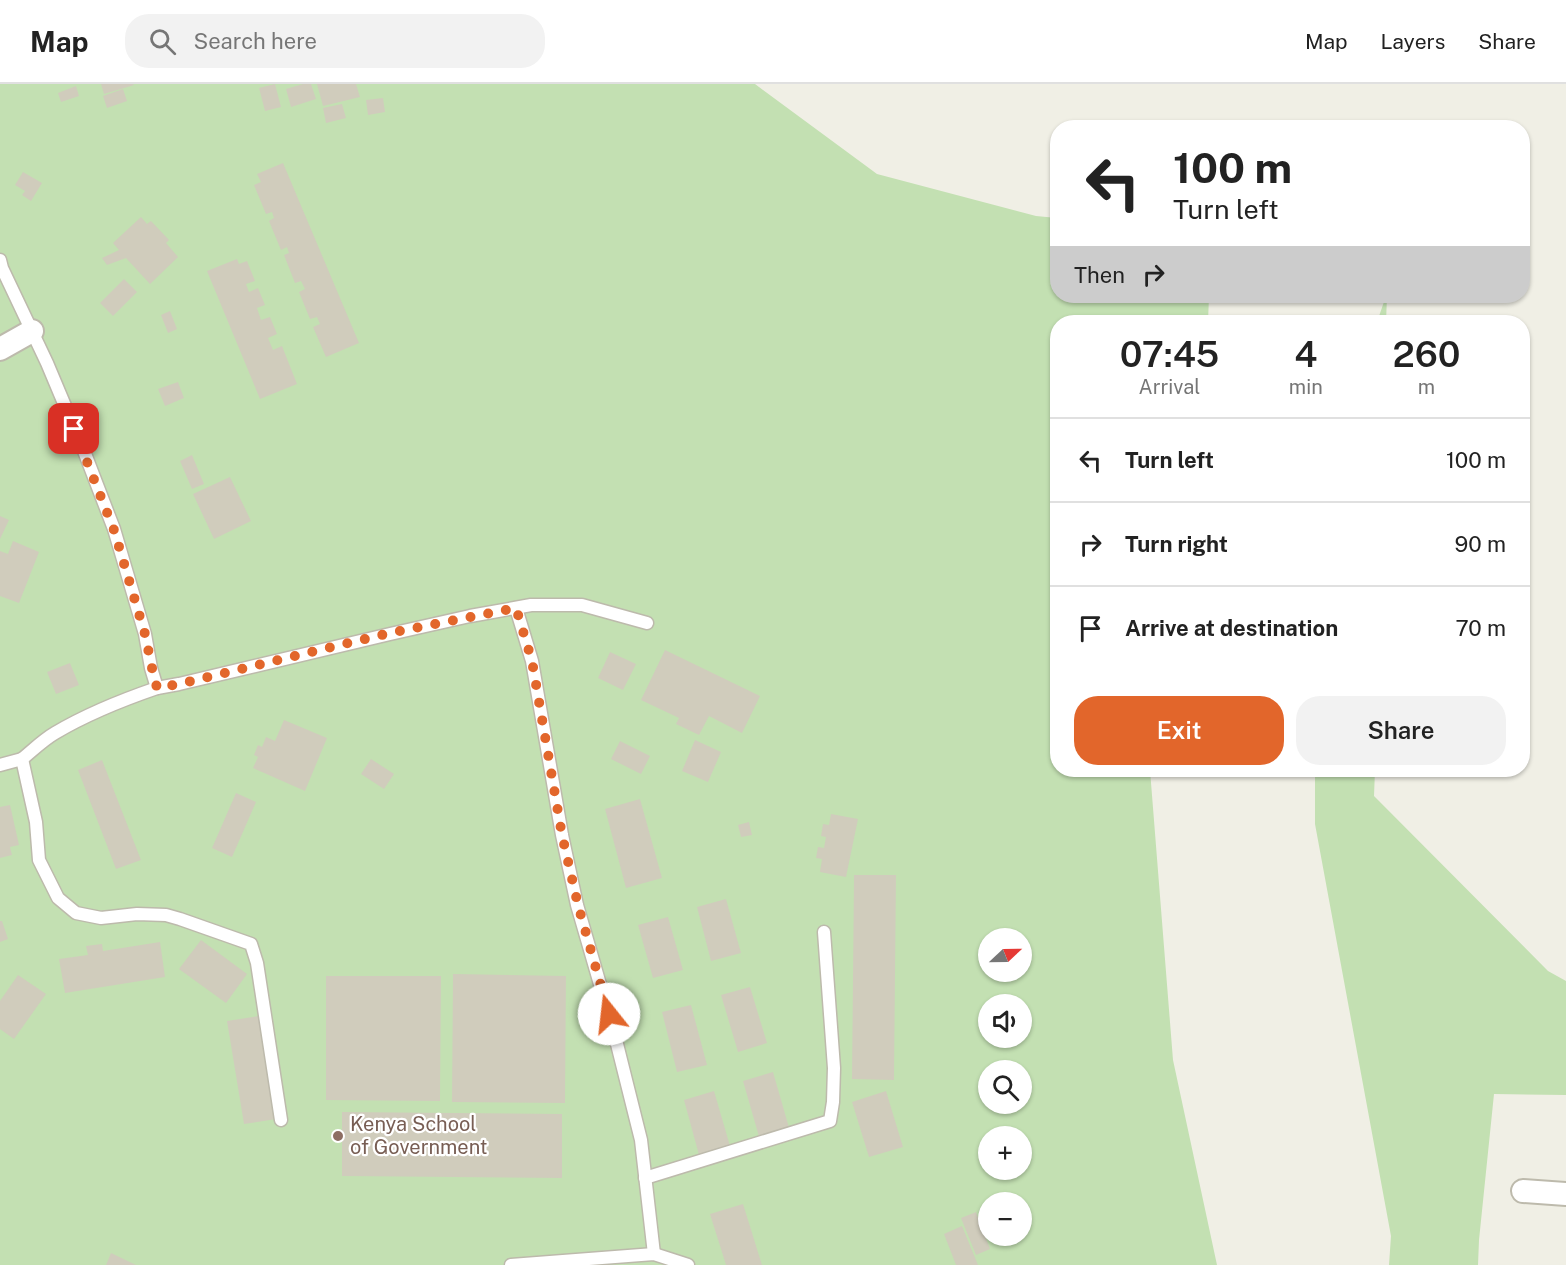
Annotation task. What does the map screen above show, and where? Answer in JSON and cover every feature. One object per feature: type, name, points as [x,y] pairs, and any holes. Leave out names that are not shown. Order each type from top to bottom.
[{"type":"street","points":[[0,349],[32,331]]},
{"type":"street","points":[[1523,1191],[1566,1194]]},
{"type":"lane","points":[[0,260],[84,451],[114,530],[145,634],[157,688]]},
{"type":"lane","points":[[0,765],[22,759],[53,734],[77,721],[157,688],[390,633],[531,605],[582,605],[647,623]]},
{"type":"lane","points":[[516,608],[532,661],[562,835],[578,905],[615,1036],[641,1140],[654,1254]]},
{"type":"lane","points":[[22,759],[36,822],[39,860],[58,898],[76,913],[101,918],[137,914],[166,915],[251,944],[257,963],[281,1120]]},
{"type":"lane","points":[[645,1178],[830,1121],[834,1068],[824,932]]},
{"type":"lane","points":[[511,1265],[654,1254],[688,1265]]},
{"type":"green space","points":[[0,84],[755,84],[877,174],[1036,216],[1050,217],[1050,303],[1209,303],[1208,315],[1050,315],[1050,777],[1151,777],[1173,1060],[1217,1265],[0,1265]]},
{"type":"green space","points":[[1384,303],[1387,303],[1386,315],[1379,315]]},
{"type":"green space","points":[[1315,777],[1375,777],[1374,796],[1548,971],[1566,981],[1566,1095],[1494,1094],[1478,1265],[1389,1265],[1391,1236],[1315,824]]},
{"type":"building","points":[[101,84],[133,84],[134,85],[104,94]]},
{"type":"building","points":[[275,84],[281,107],[265,111],[259,88]]},
{"type":"building","points":[[311,84],[316,99],[291,107],[286,89]]},
{"type":"building","points":[[317,84],[356,84],[360,97],[323,106]]},
{"type":"building","points":[[76,86],[79,96],[61,102],[58,93]]},
{"type":"building","points":[[123,89],[127,101],[107,108],[103,96]]},
{"type":"building","points":[[383,98],[385,112],[368,115],[366,100]]},
{"type":"building","points":[[342,104],[346,118],[326,123],[323,108]]},
{"type":"building","points":[[283,163],[359,343],[326,357],[313,327],[320,324],[317,317],[310,319],[299,292],[305,289],[301,281],[295,283],[284,255],[289,253],[287,247],[281,250],[269,221],[274,218],[272,212],[266,214],[254,185],[261,182],[257,174]]},
{"type":"building","points":[[23,172],[42,183],[31,201],[22,195],[25,191],[15,185]]},
{"type":"building","points":[[141,217],[147,224],[151,221],[169,240],[166,243],[178,257],[150,284],[126,258],[107,265],[102,258],[119,250],[113,243]]},
{"type":"building","points":[[237,259],[239,264],[247,261],[255,281],[246,284],[249,292],[258,288],[265,305],[257,308],[261,320],[270,317],[277,334],[268,338],[273,350],[282,346],[297,384],[260,399],[207,271]]},
{"type":"building","points":[[124,279],[137,292],[113,316],[100,303]]},
{"type":"building","points":[[170,311],[177,329],[168,333],[161,315]]},
{"type":"building","points":[[178,382],[184,398],[165,406],[158,389]]},
{"type":"building","points":[[192,455],[204,484],[192,489],[180,461]]},
{"type":"building","points":[[230,477],[251,521],[214,539],[193,494]]},
{"type":"building","points":[[0,516],[9,520],[0,539]]},
{"type":"building","points":[[13,541],[39,552],[19,603],[0,596],[0,551],[8,554]]},
{"type":"building","points":[[665,650],[760,696],[742,733],[709,716],[699,735],[676,724],[679,718],[641,700]]},
{"type":"building","points":[[610,652],[636,664],[623,690],[598,678]]},
{"type":"building","points":[[70,663],[79,685],[56,694],[47,672]]},
{"type":"building","points":[[284,720],[327,738],[305,791],[253,768],[258,757],[254,755],[258,745],[262,747],[266,737],[275,741]]},
{"type":"building","points":[[695,740],[721,752],[708,782],[682,771]]},
{"type":"building","points":[[620,741],[650,756],[641,774],[611,759]]},
{"type":"building","points":[[371,759],[394,774],[384,789],[361,774]]},
{"type":"building","points":[[102,760],[141,860],[116,869],[78,770]]},
{"type":"building","points":[[236,793],[256,802],[232,857],[212,848]]},
{"type":"building","points":[[640,799],[662,878],[626,888],[605,809]]},
{"type":"building","points":[[10,805],[19,845],[10,847],[12,855],[0,858],[0,807]]},
{"type":"building","points":[[831,814],[858,819],[846,877],[820,872],[822,859],[816,858],[818,847],[824,848],[826,837],[821,836],[823,824],[829,825]]},
{"type":"building","points":[[749,822],[752,835],[741,837],[738,825]]},
{"type":"building","points":[[854,875],[896,875],[894,1080],[852,1079]]},
{"type":"building","points":[[726,899],[741,953],[711,961],[697,907]]},
{"type":"building","points":[[668,917],[683,970],[653,978],[638,925]]},
{"type":"building","points":[[0,921],[2,921],[8,939],[0,942]]},
{"type":"building","points":[[201,940],[247,974],[226,1003],[179,969]]},
{"type":"building","points":[[160,942],[165,977],[65,993],[59,959],[88,955],[86,946],[102,944],[103,951]]},
{"type":"building","points":[[453,974],[566,976],[565,1103],[452,1102]]},
{"type":"building","points":[[18,975],[46,994],[14,1039],[0,1029],[0,1001]]},
{"type":"building","points":[[326,976],[441,976],[440,1101],[326,1100]]},
{"type":"building","points":[[750,987],[767,1043],[738,1052],[721,995]]},
{"type":"building","points":[[691,1005],[707,1065],[677,1072],[662,1012]]},
{"type":"building","points":[[259,1016],[276,1119],[244,1124],[227,1021]]},
{"type":"building","points":[[773,1072],[792,1138],[762,1147],[743,1081]]},
{"type":"building","points":[[714,1091],[730,1146],[699,1155],[684,1100]]},
{"type":"building","points":[[886,1091],[903,1147],[869,1157],[852,1102]]},
{"type":"building","points":[[342,1112],[562,1114],[562,1178],[342,1176]]},
{"type":"building","points":[[743,1204],[762,1265],[726,1265],[710,1214]]},
{"type":"building","points":[[976,1212],[978,1246],[989,1246],[990,1249],[976,1255],[961,1218]]},
{"type":"building","points":[[962,1226],[978,1265],[956,1265],[944,1234]]},
{"type":"building","points":[[111,1253],[136,1265],[106,1265]]},
{"type":"place","name":"Kenya School of Government","points":[[338,1136]]},
{"type":"route","points":[[74,429],[114,530],[145,634],[157,688],[390,633],[516,608],[532,661],[562,835],[578,905],[609,1014]]}]
